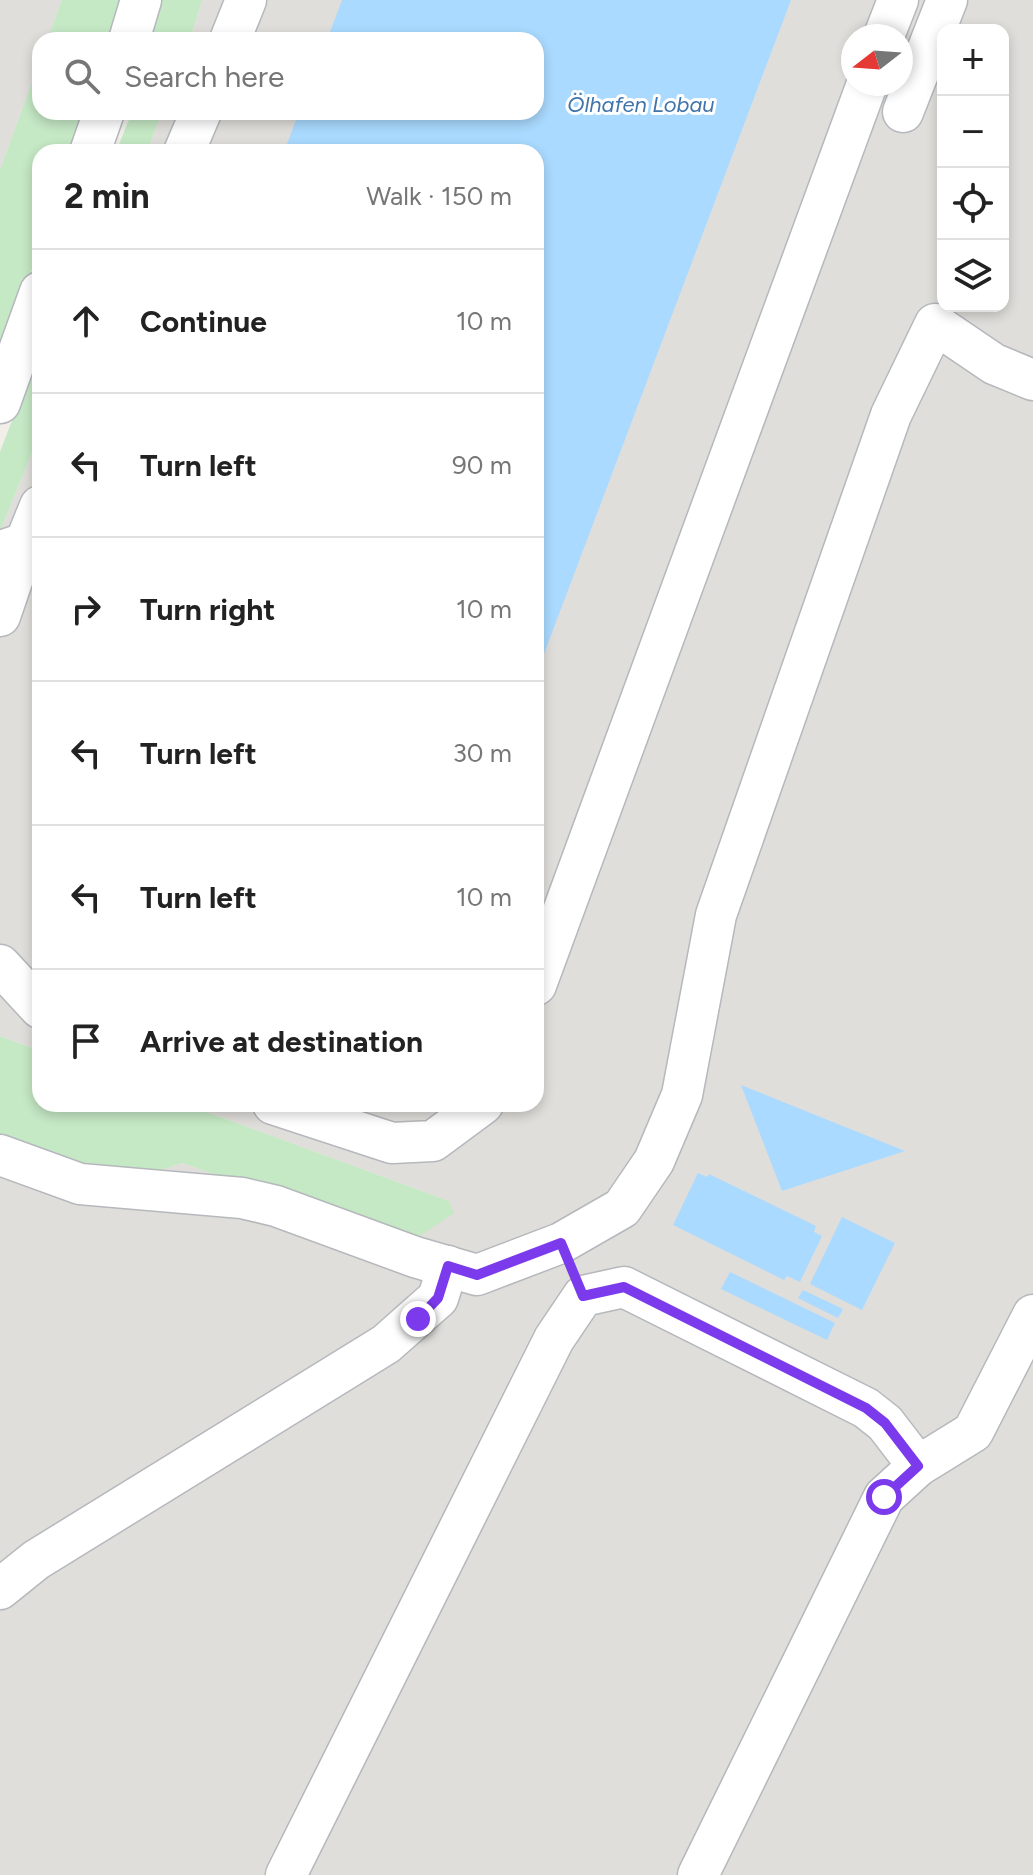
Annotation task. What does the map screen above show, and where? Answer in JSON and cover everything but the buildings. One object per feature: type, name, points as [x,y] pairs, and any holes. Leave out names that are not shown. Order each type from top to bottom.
[{"type":"street","points":[[131,32],[141,0]]},
{"type":"street","points":[[233,32],[246,0]]},
{"type":"street","points":[[889,24],[898,0]]},
{"type":"street","points":[[903,112],[947,0]]},
{"type":"street","points":[[544,963],[863,96]]},
{"type":"street","points":[[93,144],[101,120]]},
{"type":"street","points":[[187,144],[198,120]]},
{"type":"street","points":[[0,403],[32,314]]},
{"type":"street","points":[[0,1155],[80,1184],[242,1198],[276,1206],[477,1275],[561,1243],[622,1208],[654,1161],[682,1095],[716,915],[891,415],[935,324],[994,364],[1033,380]]},
{"type":"street","points":[[0,616],[12,552],[32,519]]},
{"type":"street","points":[[0,965],[32,999]]},
{"type":"street","points":[[0,1009],[32,1022]]},
{"type":"street","points":[[297,1112],[392,1143],[433,1141],[472,1112]]},
{"type":"street","points":[[561,1243],[583,1296]]},
{"type":"street","points":[[0,1589],[36,1560],[386,1344],[438,1298],[448,1266]]},
{"type":"street","points":[[286,1875],[547,1353],[583,1296],[624,1287],[866,1408],[885,1423],[918,1466]]},
{"type":"street","points":[[698,1875],[884,1497],[918,1466],[973,1432],[1033,1315]]},
{"type":"shaded area","points":[[0,0],[62,0],[50,32],[32,32],[32,82],[0,170]]},
{"type":"shaded area","points":[[202,0],[1033,0],[1033,1875],[0,1875],[0,1134],[126,1181],[182,1163],[410,1243],[449,1201],[207,1112],[544,1112],[544,144],[150,144],[159,120],[544,120],[544,32],[192,32]]},
{"type":"shaded area","points":[[32,453],[32,1048],[0,1036],[0,531]]},
{"type":"green space","points":[[62,0],[127,0],[116,32],[50,32]]},
{"type":"green space","points":[[154,0],[202,0],[192,32],[144,32]]},
{"type":"green space","points":[[32,82],[32,120],[85,120],[77,144],[32,144],[32,270],[0,360],[0,170]]},
{"type":"green space","points":[[129,120],[159,120],[150,144],[119,144]]},
{"type":"green space","points":[[32,369],[32,453],[0,531],[0,452]]},
{"type":"green space","points":[[0,1036],[32,1048],[32,1112],[207,1112],[449,1201],[454,1213],[410,1243],[182,1163],[126,1181],[0,1134]]},
{"type":"water","name":"Ölhafen Lobau","points":[[342,0],[791,0],[544,654],[544,144],[287,144],[296,120],[544,120],[544,32],[330,32]]},
{"type":"water","points":[[741,1085],[905,1151],[782,1191]]},
{"type":"water","points":[[698,1173],[707,1177],[709,1174],[816,1226],[814,1232],[822,1236],[800,1282],[787,1276],[784,1280],[673,1225]]},
{"type":"water","points":[[842,1217],[895,1243],[862,1310],[810,1284]]},
{"type":"water","points":[[730,1272],[835,1323],[827,1340],[721,1289]]},
{"type":"water","points":[[803,1290],[843,1309],[838,1318],[798,1298]]},
{"type":"route","points":[[418,1319],[438,1298],[448,1266],[477,1275],[561,1243],[583,1296],[624,1287],[866,1408],[885,1423],[918,1466],[884,1497]]}]
